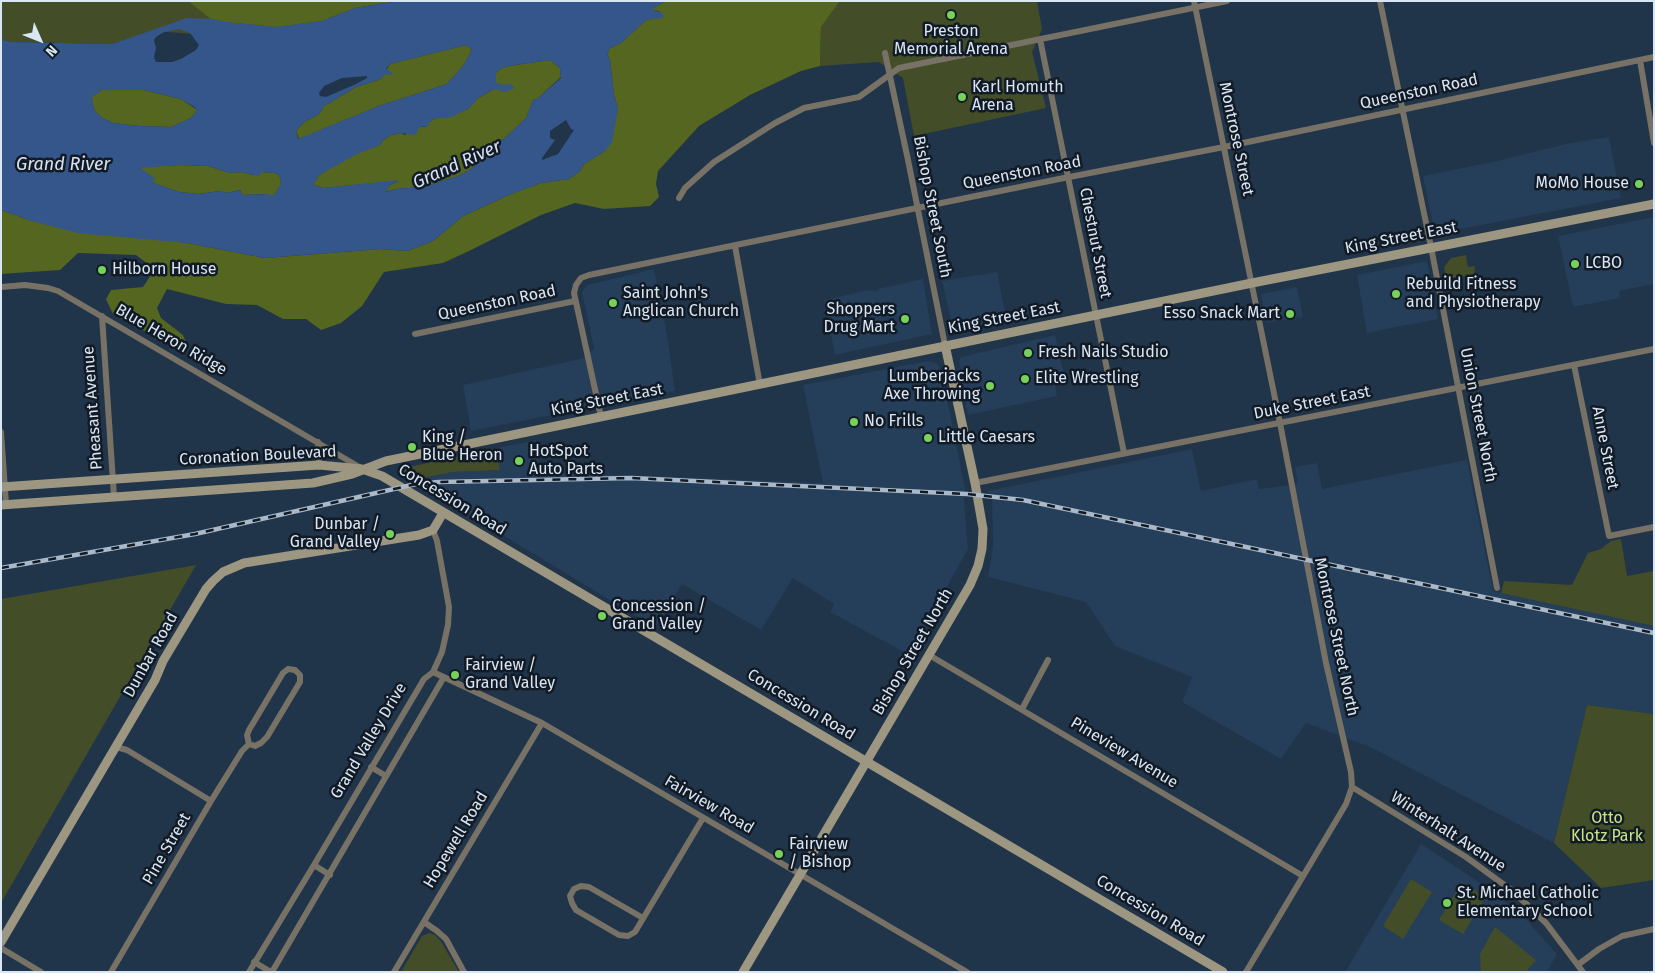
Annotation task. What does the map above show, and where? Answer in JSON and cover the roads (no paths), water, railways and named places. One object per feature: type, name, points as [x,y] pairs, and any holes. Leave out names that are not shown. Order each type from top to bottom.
[{"type":"main road","name":"King Street East","points":[[362,469],[386,461],[760,385],[945,345],[1654,204]]},
{"type":"main road","name":"Bishop Street North","points":[[745,971],[970,585],[978,566],[983,540],[975,483],[945,345]]},
{"type":"main road","name":"Coronation Boulevard","points":[[4,487],[319,465],[362,469]]},
{"type":"main road","name":"Coronation Boulevard","points":[[4,504],[313,483],[352,474],[362,469]]},
{"type":"main road","name":"Concession Road","points":[[362,469],[382,476],[1223,972]]},
{"type":"main road","points":[[236,472],[237,487]]},
{"type":"main road","points":[[433,530],[443,512]]},
{"type":"main road","name":"Dunbar Road","points":[[1,942],[116,747],[163,661],[206,589],[223,572],[244,563],[419,535],[433,530]]},
{"type":"street","points":[[679,198],[685,188],[714,162],[775,123],[804,108],[859,97],[900,68],[1194,5],[1227,1]]},
{"type":"street","name":"Union Street North","points":[[1380,1],[1431,247],[1497,588]]},
{"type":"street","name":"Montrose Street","points":[[1194,5],[1252,283]]},
{"type":"street","name":"Chestnut Street","points":[[1040,39],[1124,453]]},
{"type":"street","name":"Bishop Street South","points":[[885,54],[945,345]]},
{"type":"street","name":"Queenston Road","points":[[415,334],[575,301],[576,285],[581,278],[589,275],[1224,147],[1654,57]]},
{"type":"street","points":[[1640,60],[1654,143]]},
{"type":"street","points":[[735,246],[760,385]]},
{"type":"street","name":"Montrose Street North","points":[[1246,972],[1346,804],[1352,787],[1351,772],[1321,635],[1252,283]]},
{"type":"street","name":"Blue Heron Ridge","points":[[1,287],[25,285],[58,291],[362,469]]},
{"type":"street","points":[[575,301],[601,417]]},
{"type":"street","name":"Pheasant Avenue","points":[[102,316],[111,480],[114,498]]},
{"type":"street","name":"Duke Street East","points":[[975,483],[1654,349]]},
{"type":"street","name":"Anne Street","points":[[1574,365],[1609,536],[1654,527]]},
{"type":"street","points":[[1,432],[4,504]]},
{"type":"street","points":[[318,442],[319,465]]},
{"type":"street","name":"Grand Valley Drive","points":[[249,972],[424,679],[433,672],[442,652],[448,625],[449,607],[437,541],[433,530]]},
{"type":"street","name":"Pineview Avenue","points":[[929,655],[1304,876]]},
{"type":"street","points":[[1022,709],[1048,660]]},
{"type":"street","name":"Pine Street","points":[[288,669],[295,670],[300,675],[300,682],[267,737],[262,743],[255,746],[249,744],[248,730],[283,673],[288,669]]},
{"type":"street","name":"Fairview Road","points":[[433,672],[542,723],[967,972]]},
{"type":"street","name":"Grand Valley Drive","points":[[271,972],[330,875],[444,677]]},
{"type":"street","name":"Hopewell Road","points":[[394,972],[542,723]]},
{"type":"street","name":"Pine Street","points":[[111,972],[211,801],[242,751],[249,744]]},
{"type":"street","points":[[116,747],[127,750],[211,801]]},
{"type":"street","points":[[371,767],[386,776]]},
{"type":"street","name":"Winterhalt Avenue","points":[[1352,787],[1466,858],[1514,892],[1546,923],[1579,964],[1583,972]]},
{"type":"street","points":[[643,918],[589,887],[581,886],[574,889],[570,896],[576,910],[619,935],[628,936],[636,932],[703,818]]},
{"type":"street","points":[[314,865],[330,875]]},
{"type":"street","points":[[424,922],[446,939],[464,972]]},
{"type":"street","points":[[1579,964],[1599,948],[1622,936],[1654,929]]},
{"type":"street","points":[[1,948],[40,972]]},
{"type":"street","points":[[254,962],[271,972]]},
{"type":"water","name":"Grand River","points":[[398,1],[666,1],[653,8],[653,10],[663,13],[663,18],[646,20],[621,43],[610,48],[607,54],[610,60],[614,95],[618,109],[612,142],[605,151],[584,164],[580,171],[569,179],[541,183],[511,194],[463,216],[433,241],[407,251],[381,249],[265,258],[187,243],[77,233],[32,221],[1,210],[1,40],[11,42],[112,44],[187,18],[276,27],[322,21],[355,8]],"holes":[[[179,29],[190,33],[199,45],[196,50],[181,59],[172,62],[156,62],[154,57],[156,48],[154,40],[164,32]],[[466,45],[472,50],[463,66],[447,84],[379,106],[298,139],[296,131],[304,122],[319,114],[324,106],[356,87],[381,79],[384,75],[394,74],[386,69],[390,64]],[[550,60],[560,68],[561,78],[537,99],[533,100],[526,118],[504,139],[495,143],[487,155],[471,169],[458,176],[423,187],[396,189],[386,192],[390,185],[399,180],[323,188],[313,185],[319,175],[355,155],[380,145],[383,140],[391,135],[401,133],[413,135],[417,133],[419,127],[429,126],[429,122],[437,118],[449,118],[468,109],[478,98],[490,91],[497,89],[504,92],[515,88],[510,84],[501,85],[496,82],[496,73],[508,66]],[[367,76],[367,78],[356,84],[326,97],[320,96],[319,93],[324,86],[342,78]],[[102,90],[144,90],[181,99],[196,108],[196,112],[191,118],[171,127],[139,126],[113,123],[102,118],[95,111],[92,97]],[[566,120],[571,129],[574,130],[558,154],[542,160],[555,140],[550,138],[550,131]],[[180,165],[208,166],[230,173],[241,172],[259,176],[261,172],[275,173],[279,175],[281,180],[280,186],[273,196],[267,194],[242,195],[240,190],[227,193],[220,191],[199,194],[179,192],[156,184],[151,180],[156,179],[140,168]]]},
{"type":"railway","points":[[1,568],[195,534],[416,484],[631,478],[967,494],[1023,500],[1654,633]]},
{"type":"place","name":"Preston Memorial Arena","points":[[951,15]]},
{"type":"place","name":"Karl Homuth Arena","points":[[962,97]]},
{"type":"place","name":"MoMo House","points":[[1639,184]]},
{"type":"place","name":"LCBO","points":[[1575,264]]},
{"type":"place","name":"Hilborn House","points":[[102,270]]},
{"type":"place","name":"Rebuild Fitness and Physiotherapy","points":[[1396,294]]},
{"type":"place","name":"Saint John's Anglican Church","points":[[613,303]]},
{"type":"place","name":"Esso Snack Mart","points":[[1290,314]]},
{"type":"place","name":"Shoppers Drug Mart","points":[[905,319]]},
{"type":"place","name":"Fresh Nails Studio","points":[[1028,353]]},
{"type":"place","name":"Elite Wrestling","points":[[1025,379]]},
{"type":"place","name":"Lumberjacks Axe Throwing","points":[[990,386]]},
{"type":"place","name":"No Frills","points":[[854,422]]},
{"type":"place","name":"Little Caesars","points":[[928,438]]},
{"type":"place","name":"King / Blue Heron","points":[[412,447]]},
{"type":"place","name":"HotSpot Auto Parts","points":[[519,461]]},
{"type":"place","name":"Dunbar / Grand Valley","points":[[390,534]]},
{"type":"place","name":"Concession / Grand Valley","points":[[602,616]]},
{"type":"place","name":"Fairview / Grand Valley","points":[[455,675]]},
{"type":"place","name":"Fairview / Bishop","points":[[779,854]]},
{"type":"place","name":"St. Michael Catholic Elementary School","points":[[1447,903]]},
{"type":"park label","name":"Otto Klotz Park","points":[[1607,828]]}]
